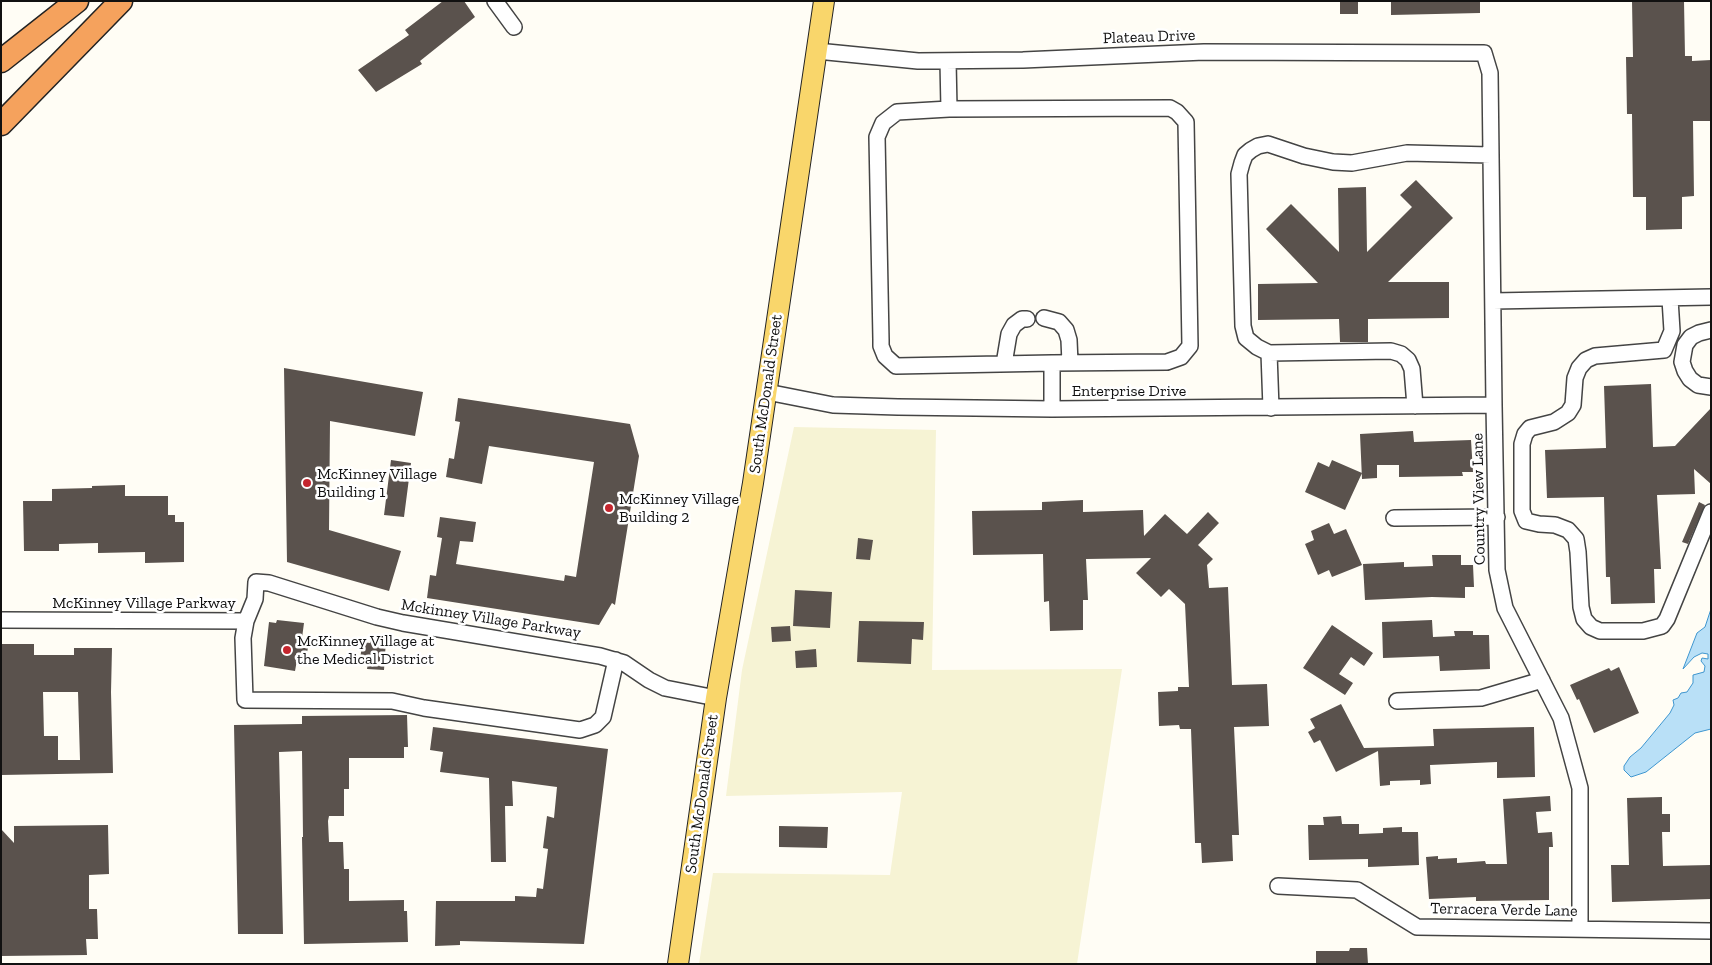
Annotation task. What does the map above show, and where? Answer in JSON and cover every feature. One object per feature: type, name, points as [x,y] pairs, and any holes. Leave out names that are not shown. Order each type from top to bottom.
[{"type":"highway","points":[[1,62],[77,1]]},
{"type":"highway","points":[[1,124],[121,1]]},
{"type":"main road","name":"South McDonald Street","points":[[678,964],[716,698],[767,392],[824,1]]},
{"type":"street","points":[[495,1],[514,27]]},
{"type":"street","name":"Plateau Drive","points":[[817,51],[887,59],[948,61],[1204,52],[1484,53]]},
{"type":"street","name":"Country View Lane","points":[[1484,53],[1490,73],[1497,570],[1505,608],[1561,718],[1580,788],[1580,928]]},
{"type":"street","points":[[948,61],[949,110]]},
{"type":"street","points":[[1170,108],[1177,112],[1186,122],[1190,346],[1181,357],[1166,362],[1070,363],[896,366],[885,356],[881,346],[877,137],[883,122],[897,112],[1170,108]]},
{"type":"street","points":[[1415,406],[1412,369],[1408,360],[1401,354],[1391,351],[1270,353],[1257,347],[1246,338],[1243,326],[1239,174],[1245,156],[1250,150],[1268,144],[1304,156],[1333,162],[1352,163],[1408,153],[1491,155]]},
{"type":"street","points":[[1493,301],[1711,297]]},
{"type":"street","points":[[1664,350],[1672,331],[1670,299]]},
{"type":"street","points":[[1044,318],[1059,322],[1066,330],[1069,340],[1070,363]]},
{"type":"street","points":[[1004,364],[1009,334],[1014,325],[1022,319],[1027,319]]},
{"type":"street","points":[[1711,330],[1699,332],[1691,337],[1685,345],[1682,356],[1685,371],[1690,379],[1698,385],[1711,387]]},
{"type":"street","points":[[1672,331],[1691,337]]},
{"type":"street","points":[[1682,356],[1664,350],[1595,356],[1582,364],[1575,378],[1573,405],[1568,413],[1554,422],[1530,428],[1526,434],[1522,444],[1522,511],[1526,521],[1556,525],[1568,530],[1576,540],[1581,607],[1584,619],[1591,628],[1600,631],[1643,630],[1662,626],[1667,619],[1711,512]]},
{"type":"street","points":[[1270,353],[1271,408]]},
{"type":"street","points":[[1052,363],[1052,409]]},
{"type":"street","name":"Enterprise Drive","points":[[767,392],[833,405],[898,408],[1271,408],[1494,405]]},
{"type":"street","points":[[1394,518],[1497,517]]},
{"type":"street","name":"Mckinney Village Parkway","points":[[256,582],[269,583],[377,617],[403,623],[588,653],[616,660],[666,688],[716,698]]},
{"type":"street","name":"McKinney Village Parkway","points":[[1,620],[246,621],[255,599],[256,582]]},
{"type":"street","points":[[246,621],[243,638],[245,700],[392,701],[424,708],[580,730],[595,725],[603,717],[616,660]]},
{"type":"street","points":[[1397,701],[1481,698],[1542,680]]},
{"type":"street","name":"Terracera Verde Lane","points":[[1278,886],[1357,890],[1417,927],[1711,931]]},
{"type":"shaded area","points":[[794,427],[936,430],[932,670],[1122,669],[1077,964],[699,964],[713,873],[890,875],[902,792],[726,796],[742,670]]},
{"type":"water","points":[[1711,609],[1711,729],[1695,733],[1646,772],[1631,777],[1624,770],[1624,766],[1630,757],[1641,748],[1670,713],[1674,705],[1673,700],[1678,698],[1681,693],[1687,692],[1693,683],[1693,675],[1704,672],[1705,666],[1701,661],[1702,658],[1708,659],[1708,654],[1702,653],[1694,657],[1683,669],[1697,633],[1705,627]]},
{"type":"building","points":[[443,1],[464,1],[475,17],[420,61],[422,64],[376,92],[358,70],[409,35],[405,30]]},
{"type":"building","points":[[1340,1],[1358,1],[1358,14],[1340,14]]},
{"type":"building","points":[[1391,1],[1480,1],[1480,13],[1391,15]]},
{"type":"building","points":[[1632,1],[1684,1],[1685,56],[1692,56],[1692,61],[1711,60],[1711,121],[1693,121],[1694,196],[1682,197],[1682,229],[1646,230],[1646,197],[1633,197],[1632,114],[1627,114],[1626,57],[1633,57]]},
{"type":"building","points":[[1416,180],[1453,218],[1388,282],[1449,282],[1449,318],[1368,319],[1368,342],[1340,342],[1339,319],[1258,320],[1258,284],[1318,283],[1266,229],[1291,204],[1339,252],[1338,188],[1366,187],[1367,252],[1412,207],[1400,195]]},
{"type":"building","name":"McKinney Village Building 1","points":[[284,368],[423,392],[415,436],[330,421],[329,530],[401,551],[389,591],[287,562]]},
{"type":"building","points":[[1651,384],[1653,447],[1675,446],[1711,408],[1711,484],[1694,469],[1695,494],[1657,495],[1661,569],[1654,569],[1655,603],[1611,604],[1610,577],[1606,577],[1604,497],[1547,498],[1545,450],[1606,448],[1604,386]]},
{"type":"building","name":"McKinney Village Building 2","points":[[458,398],[630,424],[639,456],[615,605],[612,603],[599,625],[427,598],[430,575],[436,576],[442,538],[437,537],[440,517],[476,522],[473,542],[460,541],[456,564],[564,581],[565,575],[576,577],[594,462],[489,446],[482,484],[446,477],[449,458],[454,459],[460,422],[455,421]]},
{"type":"building","points":[[1413,431],[1414,442],[1471,440],[1473,472],[1462,472],[1463,476],[1399,477],[1399,465],[1377,465],[1377,478],[1362,479],[1360,434]]},
{"type":"building","points":[[391,460],[411,463],[404,517],[384,515]]},
{"type":"building","points":[[1332,460],[1362,473],[1345,510],[1305,492],[1318,462],[1329,467]]},
{"type":"building","points":[[125,485],[125,496],[168,496],[168,515],[175,515],[175,522],[184,522],[184,562],[145,563],[145,552],[98,553],[98,543],[59,544],[59,551],[24,551],[23,501],[52,501],[52,489]]},
{"type":"building","points":[[1083,500],[1083,512],[1143,510],[1144,536],[1165,514],[1187,534],[1208,512],[1219,523],[1198,545],[1213,559],[1207,565],[1209,588],[1228,587],[1232,685],[1267,684],[1269,726],[1234,727],[1239,835],[1232,835],[1233,861],[1202,863],[1201,843],[1195,843],[1191,729],[1180,729],[1179,725],[1159,726],[1158,692],[1178,691],[1178,687],[1189,687],[1185,604],[1169,589],[1161,597],[1136,573],[1151,558],[1086,559],[1088,600],[1083,600],[1083,630],[1050,631],[1049,601],[1044,602],[1043,554],[973,555],[972,511],[1042,510],[1042,502]]},
{"type":"building","points":[[1699,502],[1705,505],[1688,544],[1682,542]]},
{"type":"building","points":[[1329,523],[1334,534],[1346,529],[1362,565],[1332,577],[1329,570],[1318,575],[1305,544],[1314,540],[1311,531]]},
{"type":"building","points":[[858,538],[873,540],[870,560],[856,559]]},
{"type":"building","points":[[1432,555],[1461,555],[1461,565],[1473,565],[1474,587],[1465,587],[1465,598],[1432,597],[1365,600],[1363,564],[1404,562],[1404,567],[1433,566]]},
{"type":"building","points":[[795,590],[832,592],[830,628],[793,626]]},
{"type":"building","name":"McKinney Village at the Medical District","points":[[277,620],[304,623],[302,638],[310,639],[305,661],[297,660],[295,671],[264,666],[269,622],[276,623]]},
{"type":"building","points":[[1432,620],[1433,637],[1455,636],[1454,631],[1473,631],[1473,635],[1489,635],[1490,669],[1440,671],[1439,656],[1383,658],[1382,622]]},
{"type":"building","points":[[859,621],[924,622],[923,640],[912,639],[911,664],[857,662]]},
{"type":"building","points":[[1332,625],[1373,653],[1364,666],[1351,657],[1339,674],[1353,683],[1345,695],[1303,668]]},
{"type":"building","points":[[790,626],[791,641],[772,642],[771,627]]},
{"type":"building","points":[[370,639],[386,640],[384,670],[367,669],[368,663],[360,662],[362,642],[370,643]]},
{"type":"building","points":[[1,644],[34,644],[34,655],[74,655],[74,648],[112,648],[113,773],[1,775]],"holes":[[[43,692],[78,692],[80,760],[58,760],[58,736],[44,736]]]},
{"type":"building","points":[[816,649],[817,667],[796,668],[795,651]]},
{"type":"building","points":[[1619,667],[1639,713],[1594,733],[1579,699],[1577,700],[1570,685],[1609,668],[1611,671]]},
{"type":"building","points":[[1341,704],[1364,748],[1434,746],[1433,729],[1534,727],[1535,777],[1497,778],[1497,762],[1430,765],[1431,784],[1420,785],[1420,780],[1390,781],[1390,785],[1380,786],[1378,751],[1336,772],[1320,740],[1314,743],[1308,732],[1315,728],[1310,719]]},
{"type":"building","points":[[407,715],[408,747],[404,747],[404,758],[349,758],[349,789],[344,789],[344,816],[329,816],[328,821],[329,842],[343,842],[344,869],[349,869],[349,901],[404,900],[404,911],[407,911],[408,942],[304,944],[302,751],[279,752],[283,934],[238,934],[234,725],[302,724],[302,716]]},
{"type":"building","points":[[433,727],[608,749],[584,944],[460,941],[460,945],[435,946],[436,901],[515,901],[515,896],[536,897],[537,888],[543,889],[548,849],[543,848],[547,816],[554,818],[557,787],[512,781],[513,806],[505,806],[506,862],[491,862],[489,778],[440,772],[443,752],[430,750]]},
{"type":"building","points":[[1550,796],[1551,811],[1536,812],[1538,833],[1552,832],[1553,847],[1549,847],[1549,900],[1476,901],[1476,897],[1429,899],[1426,857],[1438,856],[1438,859],[1457,858],[1457,863],[1485,861],[1486,864],[1507,864],[1503,799]]},
{"type":"building","points":[[1662,797],[1662,814],[1670,814],[1670,832],[1662,832],[1663,866],[1711,865],[1711,899],[1612,902],[1611,865],[1629,865],[1627,798]]},
{"type":"building","points":[[1341,816],[1342,824],[1359,824],[1359,834],[1383,833],[1383,828],[1402,827],[1402,832],[1418,832],[1419,865],[1368,867],[1368,859],[1309,860],[1308,825],[1324,825],[1323,817]]},
{"type":"building","points":[[108,825],[109,874],[89,875],[89,909],[97,909],[98,939],[86,939],[87,955],[1,956],[1,829],[14,843],[14,826]]},
{"type":"building","points":[[779,826],[828,827],[827,848],[779,847]]},
{"type":"building","points":[[1350,948],[1367,948],[1368,964],[1316,964],[1316,951],[1349,951]]},
{"type":"place","name":"McKinney Village Building 1","points":[[307,483]]},
{"type":"place","name":"McKinney Village Building 2","points":[[609,508]]},
{"type":"place","name":"McKinney Village at the Medical District","points":[[287,650]]}]
